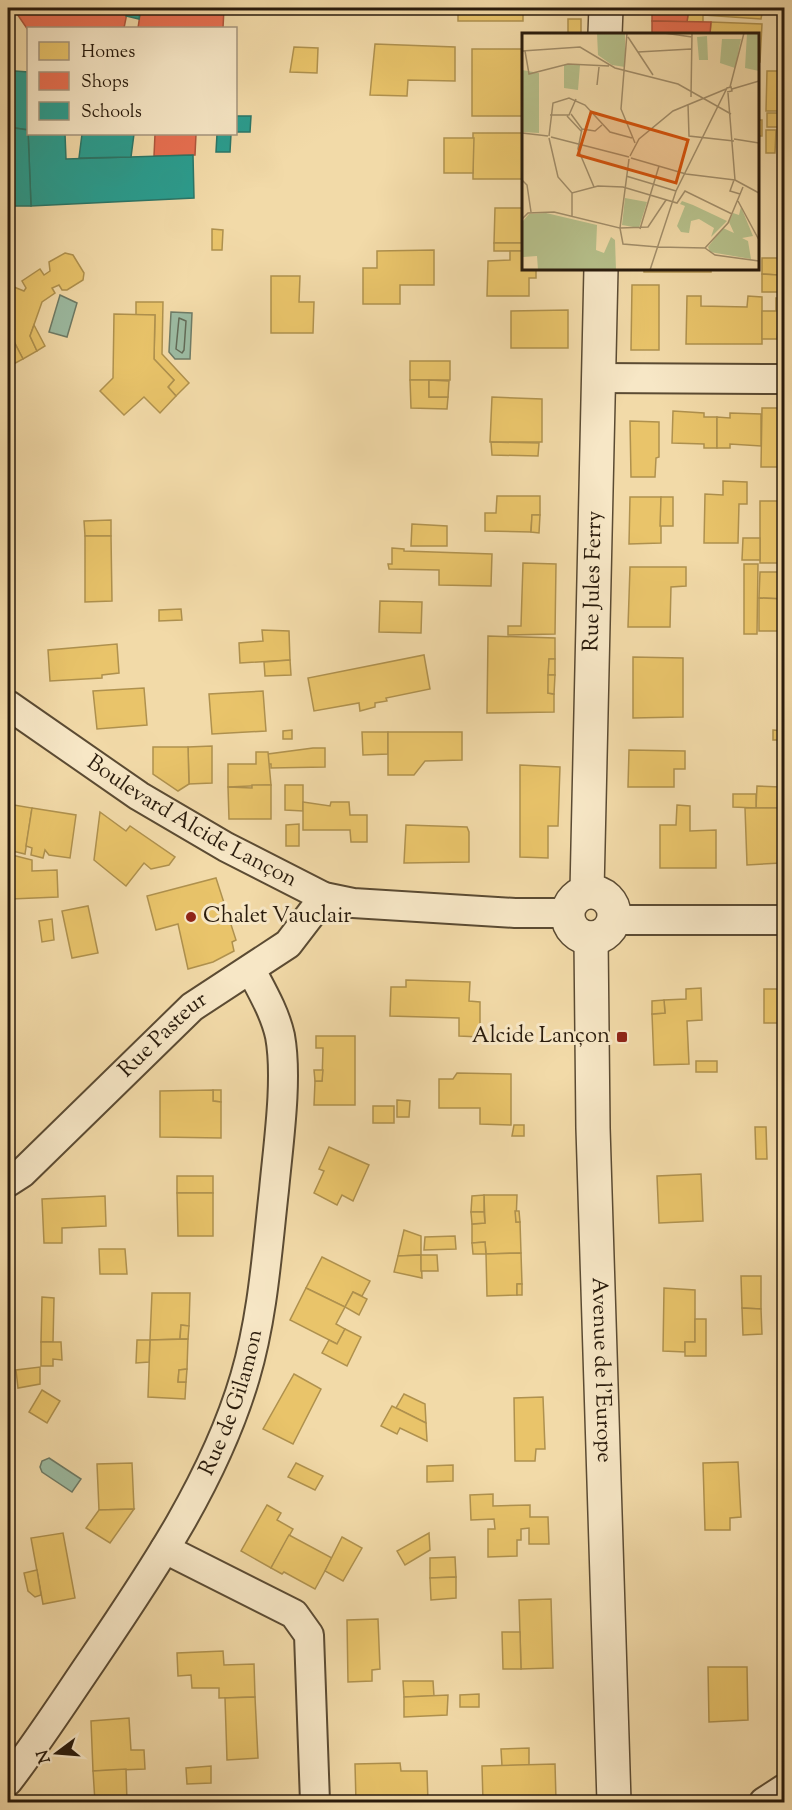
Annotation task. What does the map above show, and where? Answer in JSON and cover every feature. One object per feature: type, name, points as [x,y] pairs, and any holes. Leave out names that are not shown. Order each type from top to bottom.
[{"type":"street","points":[[605,33],[606,8]]},
{"type":"street","name":"Rue Jules Ferry","points":[[577,902],[601,270]]},
{"type":"street","points":[[598,378],[784,379]]},
{"type":"street","name":"Boulevard Alcide Lançon","points":[[8,705],[139,796],[226,847],[324,897],[353,903],[577,902]]},
{"type":"street","points":[[602,929],[615,912],[608,899],[602,894],[577,902],[571,928],[584,937],[602,929],[784,920]]},
{"type":"street","name":"Rue Pasteur","points":[[8,1182],[22,1173],[192,1007],[288,944],[324,897]]},
{"type":"street","name":"Avenue de l'Europe","points":[[602,929],[593,1128],[614,1803]]},
{"type":"street","name":"Rue de Gilamon","points":[[8,1781],[165,1549],[220,1443],[245,1377],[263,1294],[276,1165],[282,1074],[280,1036],[270,1007],[251,970]]},
{"type":"street","points":[[165,1549],[294,1614],[309,1635],[315,1803]]},
{"type":"street","points":[[764,1803],[784,1789]]},
{"type":"water","points":[[60,295],[77,303],[67,337],[49,332]]},
{"type":"water","points":[[171,312],[192,313],[190,359],[175,359],[169,352]]},
{"type":"water","points":[[49,1458],[81,1479],[72,1492],[42,1472],[40,1467],[42,1461]]},
{"type":"building: Homes","points":[[458,8],[523,8],[523,21],[458,21]]},
{"type":"building: Homes","points":[[689,8],[763,8],[761,19],[703,15],[703,22],[687,22]]},
{"type":"building: Homes","points":[[568,19],[581,19],[581,33],[568,33]]},
{"type":"building: Homes","points":[[711,22],[762,24],[760,62],[759,33],[710,33]]},
{"type":"building: Homes","points":[[375,44],[455,47],[455,81],[408,80],[407,96],[370,95]]},
{"type":"building: Homes","points":[[294,47],[318,48],[317,73],[290,72]]},
{"type":"building: Homes","points":[[472,49],[522,49],[522,116],[472,116]]},
{"type":"building: Homes","points":[[767,71],[781,71],[780,93],[784,94],[784,111],[766,111]]},
{"type":"building: Homes","points":[[767,113],[784,113],[784,127],[767,127]]},
{"type":"building: Homes","points":[[759,120],[762,120],[762,136],[759,136]]},
{"type":"building: Homes","points":[[766,130],[776,130],[775,153],[766,153]]},
{"type":"building: Homes","points":[[473,133],[522,133],[522,179],[473,179]]},
{"type":"building: Homes","points":[[444,138],[474,138],[473,173],[444,173]]},
{"type":"building: Homes","points":[[495,208],[522,208],[522,243],[494,243]]},
{"type":"building: Homes","points":[[212,229],[223,230],[222,250],[212,250]]},
{"type":"building: Homes","points":[[494,243],[522,243],[522,251],[494,251]]},
{"type":"building: Homes","points":[[434,250],[434,285],[400,285],[400,304],[363,304],[363,268],[377,268],[377,251]]},
{"type":"building: Homes","points":[[510,251],[522,251],[522,270],[536,270],[536,278],[529,278],[529,296],[487,296],[488,261],[510,260]]},
{"type":"building: Homes","points":[[65,253],[73,255],[84,273],[83,280],[67,290],[62,290],[59,285],[52,288],[55,293],[42,302],[30,336],[37,351],[23,359],[9,332],[14,329],[8,324],[8,304],[14,287],[24,291],[26,288],[22,281],[40,269],[44,275],[50,271],[49,262]]},
{"type":"building: Homes","points":[[762,258],[778,258],[778,275],[762,274]]},
{"type":"building: Homes","points":[[644,270],[711,270],[711,272],[644,272]]},
{"type":"building: Homes","points":[[762,274],[778,275],[778,292],[762,292]]},
{"type":"building: Homes","points":[[271,276],[300,276],[299,302],[314,302],[313,333],[271,333]]},
{"type":"building: Homes","points":[[632,285],[659,285],[659,350],[631,350]]},
{"type":"building: Homes","points":[[687,296],[701,296],[701,306],[747,307],[748,296],[762,297],[762,344],[686,344]]},
{"type":"building: Homes","points":[[776,298],[784,298],[784,330],[778,330],[777,339],[762,339],[762,311],[776,311]]},
{"type":"building: Homes","points":[[136,302],[163,302],[162,354],[189,383],[176,396],[168,387],[174,380],[154,359],[155,315],[136,315]]},
{"type":"building: Homes","points":[[568,310],[568,348],[511,348],[511,311]]},
{"type":"building: Homes","points":[[114,314],[155,315],[154,359],[174,380],[168,387],[176,396],[160,413],[144,397],[124,415],[100,391],[113,378]]},
{"type":"building: Homes","points":[[10,323],[14,329],[9,332],[23,359],[8,367],[8,324]]},
{"type":"building: Homes","points":[[34,325],[45,346],[37,351],[30,336]]},
{"type":"building: Homes","points":[[410,361],[450,361],[450,380],[410,380]]},
{"type":"building: Homes","points":[[410,380],[429,380],[429,397],[448,397],[447,409],[411,408]]},
{"type":"building: Homes","points":[[429,380],[449,381],[448,397],[429,397]]},
{"type":"building: Homes","points":[[492,397],[542,399],[542,442],[490,442]]},
{"type":"building: Homes","points":[[762,408],[784,408],[784,467],[761,467]]},
{"type":"building: Homes","points":[[673,411],[704,413],[704,417],[717,417],[717,448],[704,448],[704,444],[672,443]]},
{"type":"building: Homes","points":[[730,413],[761,414],[761,446],[730,444],[730,448],[717,448],[717,417],[730,418]]},
{"type":"building: Homes","points":[[630,421],[659,422],[659,457],[656,458],[655,477],[631,477]]},
{"type":"building: Homes","points":[[491,442],[539,443],[538,456],[492,455]]},
{"type":"building: Homes","points":[[723,481],[747,482],[747,504],[739,504],[738,543],[704,543],[705,494],[723,495]]},
{"type":"building: Homes","points":[[497,496],[540,496],[540,515],[532,515],[531,532],[485,531],[485,513],[496,513]]},
{"type":"building: Homes","points":[[630,497],[661,497],[661,543],[629,544]]},
{"type":"building: Homes","points":[[661,497],[673,497],[673,526],[660,526]]},
{"type":"building: Homes","points":[[760,501],[779,501],[779,563],[760,563]]},
{"type":"building: Homes","points":[[12,503],[14,540],[10,541],[12,580],[8,580],[8,504]]},
{"type":"building: Homes","points":[[532,515],[540,515],[539,533],[531,532]]},
{"type":"building: Homes","points":[[111,520],[111,536],[85,536],[84,521]]},
{"type":"building: Homes","points":[[412,524],[447,526],[447,546],[411,546]]},
{"type":"building: Homes","points":[[85,536],[111,536],[112,601],[85,602]]},
{"type":"building: Homes","points":[[743,538],[760,538],[760,560],[742,560]]},
{"type":"building: Homes","points":[[392,548],[404,549],[404,551],[492,554],[491,586],[439,585],[439,570],[389,569],[388,564],[392,564]]},
{"type":"building: Homes","points":[[523,563],[556,564],[555,634],[508,635],[508,626],[521,626]]},
{"type":"building: Homes","points":[[744,564],[758,564],[757,634],[744,634]]},
{"type":"building: Homes","points":[[630,567],[686,567],[686,586],[671,587],[670,627],[628,627]]},
{"type":"building: Homes","points":[[760,572],[784,572],[784,599],[759,598]]},
{"type":"building: Homes","points":[[759,598],[784,599],[784,631],[759,631]]},
{"type":"building: Homes","points":[[380,601],[422,602],[421,633],[379,632]]},
{"type":"building: Homes","points":[[181,609],[182,620],[159,621],[159,610]]},
{"type":"building: Homes","points":[[262,630],[289,631],[290,660],[240,663],[239,643],[263,641]]},
{"type":"building: Homes","points":[[488,636],[555,638],[555,659],[549,659],[548,693],[554,694],[554,712],[487,713]]},
{"type":"building: Homes","points":[[117,644],[119,673],[102,675],[102,678],[50,681],[48,650]]},
{"type":"building: Homes","points":[[424,655],[430,689],[386,698],[387,701],[375,703],[375,707],[360,711],[359,703],[314,711],[308,678]]},
{"type":"building: Homes","points":[[633,657],[683,658],[683,717],[633,718]]},
{"type":"building: Homes","points":[[549,659],[555,659],[555,675],[548,675]]},
{"type":"building: Homes","points":[[290,660],[291,675],[265,676],[264,662]]},
{"type":"building: Homes","points":[[548,675],[555,675],[554,694],[548,693]]},
{"type":"building: Homes","points":[[144,688],[147,725],[97,729],[93,691]]},
{"type":"building: Homes","points":[[263,691],[266,731],[212,734],[209,694]]},
{"type":"building: Homes","points":[[292,730],[292,739],[283,739],[283,731]]},
{"type":"building: Homes","points":[[773,730],[784,731],[784,740],[773,740]]},
{"type":"building: Homes","points":[[362,732],[388,732],[388,754],[363,755]]},
{"type":"building: Homes","points":[[388,732],[462,732],[462,760],[425,761],[414,775],[388,775]]},
{"type":"building: Homes","points":[[212,746],[212,783],[189,784],[188,747]]},
{"type":"building: Homes","points":[[153,747],[188,747],[189,784],[178,791],[153,774]]},
{"type":"building: Homes","points":[[325,748],[325,767],[271,768],[271,764],[268,764],[268,754]]},
{"type":"building: Homes","points":[[629,750],[685,751],[685,769],[674,769],[674,787],[628,787]]},
{"type":"building: Homes","points":[[256,752],[268,752],[271,785],[228,787],[228,764],[256,764]]},
{"type":"building: Homes","points":[[520,765],[560,767],[558,826],[548,826],[548,858],[520,857]]},
{"type":"building: Homes","points":[[781,779],[784,780],[784,808],[756,808],[757,786],[780,787]]},
{"type":"building: Homes","points":[[252,785],[271,785],[271,819],[229,819],[228,787],[252,788]]},
{"type":"building: Homes","points":[[285,785],[303,785],[303,811],[285,810]]},
{"type":"building: Homes","points":[[733,794],[756,794],[756,808],[733,807]]},
{"type":"building: Homes","points":[[303,802],[330,806],[331,802],[349,802],[350,815],[367,815],[367,842],[351,842],[350,830],[303,830]]},
{"type":"building: Homes","points":[[8,804],[32,808],[25,854],[8,850]]},
{"type":"building: Homes","points":[[677,805],[690,806],[690,831],[716,830],[716,868],[660,868],[660,825],[676,825]]},
{"type":"building: Homes","points":[[32,808],[76,815],[70,858],[49,855],[45,850],[43,858],[31,855],[32,848],[26,846]]},
{"type":"building: Homes","points":[[745,808],[784,808],[784,853],[781,855],[781,863],[747,865]]},
{"type":"building: Homes","points":[[100,812],[126,831],[130,826],[175,857],[169,865],[151,869],[144,863],[126,886],[94,860]]},
{"type":"building: Homes","points":[[299,824],[299,846],[286,846],[286,825]]},
{"type":"building: Homes","points":[[406,825],[467,827],[469,862],[404,863]]},
{"type":"building: Homes","points":[[8,854],[32,860],[32,871],[57,870],[58,897],[11,899]]},
{"type":"building: Homes","name":"Chalet Vauclair","points":[[216,878],[236,940],[232,942],[234,951],[213,962],[188,969],[178,924],[156,930],[147,896]]},
{"type":"building: Homes","points":[[88,906],[98,953],[72,958],[62,911]]},
{"type":"building: Homes","points":[[52,919],[54,940],[42,942],[39,921]]},
{"type":"building: Homes","points":[[406,980],[470,982],[469,1001],[480,1002],[480,1037],[459,1036],[459,1018],[390,1016],[391,987],[406,987]]},
{"type":"building: Homes","points":[[701,988],[702,1020],[687,1021],[689,1064],[654,1065],[652,1014],[665,1013],[664,1000],[686,999],[686,989]]},
{"type":"building: Homes","points":[[764,989],[784,989],[784,1023],[764,1023]]},
{"type":"building: Homes","points":[[664,1000],[665,1013],[652,1014],[652,1001]]},
{"type":"building: Homes","points":[[316,1036],[355,1036],[355,1105],[314,1105],[315,1081],[322,1081],[323,1048],[316,1048]]},
{"type":"building: Homes","points":[[696,1061],[717,1061],[717,1072],[696,1072]]},
{"type":"building: Homes","points":[[314,1070],[323,1070],[322,1081],[315,1081]]},
{"type":"building: Homes","points":[[457,1073],[511,1074],[511,1125],[480,1124],[480,1108],[439,1108],[439,1079],[453,1079]]},
{"type":"building: Homes","points":[[213,1090],[221,1090],[221,1102],[213,1101]]},
{"type":"building: Homes","points":[[213,1090],[213,1101],[221,1102],[221,1138],[160,1137],[160,1091]]},
{"type":"building: Homes","points":[[397,1100],[410,1101],[409,1117],[397,1117]]},
{"type":"building: Homes","points":[[373,1106],[394,1106],[394,1123],[373,1123]]},
{"type":"building: Homes","points":[[514,1125],[524,1125],[524,1136],[512,1136]]},
{"type":"building: Homes","points":[[755,1127],[766,1127],[767,1159],[756,1159]]},
{"type":"building: Homes","points":[[329,1147],[369,1165],[353,1201],[342,1195],[337,1205],[314,1193],[324,1171],[319,1169]]},
{"type":"building: Homes","points":[[701,1174],[703,1221],[659,1223],[657,1176]]},
{"type":"building: Homes","points":[[177,1176],[213,1176],[213,1193],[177,1193]]},
{"type":"building: Homes","points":[[177,1193],[213,1193],[213,1236],[178,1236]]},
{"type":"building: Homes","points":[[484,1195],[517,1195],[516,1222],[520,1222],[521,1253],[486,1254],[485,1242],[472,1243],[472,1224],[485,1223]]},
{"type":"building: Homes","points":[[484,1195],[484,1212],[471,1212],[472,1196]]},
{"type":"building: Homes","points":[[105,1196],[106,1226],[62,1228],[62,1243],[44,1243],[42,1199]]},
{"type":"building: Homes","points":[[515,1211],[519,1211],[520,1222],[516,1222]]},
{"type":"building: Homes","points":[[471,1212],[484,1212],[485,1223],[472,1224]]},
{"type":"building: Homes","points":[[404,1230],[421,1236],[421,1255],[398,1256]]},
{"type":"building: Homes","points":[[455,1236],[456,1249],[424,1250],[425,1237]]},
{"type":"building: Homes","points":[[485,1242],[486,1254],[473,1254],[472,1243]]},
{"type":"building: Homes","points":[[99,1249],[125,1249],[127,1274],[100,1274]]},
{"type":"building: Homes","points":[[8,1253],[12,1253],[13,1292],[8,1292]]},
{"type":"building: Homes","points":[[521,1253],[522,1284],[517,1284],[517,1295],[487,1296],[486,1254]]},
{"type":"building: Homes","points":[[421,1255],[422,1278],[394,1272],[398,1256]]},
{"type":"building: Homes","points":[[421,1255],[437,1255],[438,1271],[421,1271]]},
{"type":"building: Homes","points":[[322,1257],[370,1281],[362,1296],[353,1292],[345,1307],[306,1288]]},
{"type":"building: Homes","points":[[741,1276],[761,1276],[761,1309],[742,1308]]},
{"type":"building: Homes","points":[[517,1284],[522,1284],[522,1295],[517,1295]]},
{"type":"building: Homes","points":[[306,1288],[345,1307],[336,1324],[345,1329],[337,1344],[290,1320]]},
{"type":"building: Homes","points":[[664,1288],[695,1290],[695,1342],[685,1342],[685,1352],[663,1351]]},
{"type":"building: Homes","points":[[8,1292],[13,1292],[11,1305],[8,1305]]},
{"type":"building: Homes","points":[[353,1292],[367,1299],[359,1315],[345,1307]]},
{"type":"building: Homes","points":[[152,1293],[190,1293],[189,1326],[181,1325],[180,1339],[150,1340]]},
{"type":"building: Homes","points":[[42,1297],[54,1298],[53,1342],[41,1342]]},
{"type":"building: Homes","points":[[742,1308],[761,1309],[762,1334],[743,1335]]},
{"type":"building: Homes","points":[[695,1319],[706,1319],[706,1356],[685,1356],[685,1342],[695,1342]]},
{"type":"building: Homes","points":[[181,1325],[189,1326],[188,1339],[180,1339]]},
{"type":"building: Homes","points":[[345,1329],[361,1337],[347,1366],[322,1353],[329,1340],[337,1344]]},
{"type":"building: Homes","points":[[188,1339],[187,1369],[179,1370],[178,1382],[186,1382],[185,1399],[148,1397],[150,1340]]},
{"type":"building: Homes","points":[[137,1340],[150,1340],[149,1362],[136,1363]]},
{"type":"building: Homes","points":[[41,1342],[61,1342],[62,1360],[53,1359],[53,1366],[41,1366]]},
{"type":"building: Homes","points":[[40,1367],[40,1384],[18,1388],[16,1370]]},
{"type":"building: Homes","points":[[187,1369],[186,1382],[178,1382],[179,1370]]},
{"type":"building: Homes","points":[[294,1374],[321,1389],[293,1444],[263,1429]]},
{"type":"building: Homes","points":[[42,1390],[60,1401],[47,1423],[29,1412]]},
{"type":"building: Homes","points":[[404,1394],[425,1404],[426,1423],[396,1408]]},
{"type":"building: Homes","points":[[543,1397],[545,1449],[536,1449],[535,1461],[515,1461],[514,1398]]},
{"type":"building: Homes","points":[[392,1406],[426,1423],[427,1441],[400,1428],[397,1434],[381,1426]]},
{"type":"building: Homes","points":[[738,1462],[741,1517],[730,1518],[730,1530],[705,1530],[703,1463]]},
{"type":"building: Homes","points":[[132,1463],[134,1509],[99,1510],[97,1464]]},
{"type":"building: Homes","points":[[296,1463],[323,1476],[315,1490],[288,1477]]},
{"type":"building: Homes","points":[[453,1465],[453,1481],[427,1482],[427,1466]]},
{"type":"building: Homes","points":[[493,1494],[493,1506],[530,1505],[530,1517],[548,1517],[549,1544],[529,1544],[529,1528],[521,1529],[521,1540],[517,1540],[517,1556],[488,1557],[488,1529],[495,1529],[494,1519],[471,1520],[470,1495]]},
{"type":"building: Homes","points":[[267,1505],[281,1513],[277,1520],[293,1529],[271,1568],[241,1551]]},
{"type":"building: Homes","points":[[134,1509],[110,1543],[86,1528],[99,1510]]},
{"type":"building: Homes","points":[[63,1533],[75,1598],[43,1604],[31,1538]]},
{"type":"building: Homes","points":[[429,1533],[430,1550],[405,1565],[397,1551]]},
{"type":"building: Homes","points":[[289,1535],[332,1558],[315,1589],[284,1572],[282,1574],[271,1568]]},
{"type":"building: Homes","points":[[342,1537],[362,1548],[343,1581],[325,1571]]},
{"type":"building: Homes","points":[[455,1557],[456,1577],[430,1578],[430,1558]]},
{"type":"building: Homes","points":[[37,1570],[41,1595],[35,1597],[28,1591],[24,1573]]},
{"type":"building: Homes","points":[[456,1577],[456,1598],[431,1600],[430,1578]]},
{"type":"building: Homes","points":[[551,1599],[553,1668],[521,1669],[519,1600]]},
{"type":"building: Homes","points":[[378,1619],[380,1669],[372,1670],[372,1681],[348,1682],[347,1620]]},
{"type":"building: Homes","points":[[502,1632],[520,1632],[521,1669],[503,1669]]},
{"type":"building: Homes","points":[[8,1645],[10,1696],[8,1696]]},
{"type":"building: Homes","points":[[223,1651],[224,1665],[254,1664],[255,1697],[219,1698],[219,1688],[192,1688],[191,1675],[178,1676],[177,1653]]},
{"type":"building: Homes","points":[[708,1667],[747,1667],[748,1720],[709,1722]]},
{"type":"building: Homes","points":[[403,1681],[433,1681],[434,1696],[404,1697]]},
{"type":"building: Homes","points":[[479,1694],[479,1707],[460,1707],[460,1695]]},
{"type":"building: Homes","points":[[448,1695],[447,1715],[404,1717],[404,1697]]},
{"type":"building: Homes","points":[[255,1697],[258,1758],[227,1760],[225,1698]]},
{"type":"building: Homes","points":[[129,1718],[131,1750],[144,1750],[145,1769],[93,1771],[91,1721]]},
{"type":"building: Homes","points":[[529,1748],[529,1765],[502,1766],[501,1749]]},
{"type":"building: Homes","points":[[400,1763],[401,1771],[427,1771],[428,1802],[356,1802],[355,1764]]},
{"type":"building: Homes","points":[[555,1764],[556,1800],[483,1802],[482,1766]]},
{"type":"building: Homes","points":[[211,1766],[211,1783],[187,1784],[186,1768]]},
{"type":"building: Homes","points":[[126,1769],[127,1802],[95,1802],[93,1771]]},
{"type":"building: Shops","points":[[13,8],[128,8],[124,27],[27,29]]},
{"type":"building: Shops","points":[[141,8],[224,8],[223,27],[138,27]]},
{"type":"building: Shops","points":[[652,8],[689,8],[687,22],[652,21]]},
{"type":"building: Shops","points":[[652,21],[711,22],[710,33],[652,33]]},
{"type":"building: Shops","points":[[155,135],[196,135],[195,155],[154,156]]},
{"type":"building: Schools","points":[[128,8],[141,8],[139,19],[126,16]]},
{"type":"building: Schools","points":[[15,71],[27,72],[27,130],[8,127],[11,74]]},
{"type":"building: Schools","points":[[8,74],[11,74],[8,104]]},
{"type":"building: Schools","points":[[237,116],[251,116],[250,132],[237,132]]},
{"type":"building: Schools","points":[[8,127],[27,130],[31,206],[8,206]]},
{"type":"building: Schools","points":[[28,135],[65,135],[66,159],[193,155],[194,198],[31,206]]},
{"type":"building: Schools","points":[[82,135],[134,135],[131,157],[79,158]]},
{"type":"building: Schools","points":[[217,135],[231,135],[230,152],[216,152]]},
{"type":"place","name":"Chalet Vauclair","points":[[191,917]]},
{"type":"place","name":"Alcide Lançon","points":[[622,1037]]}]
